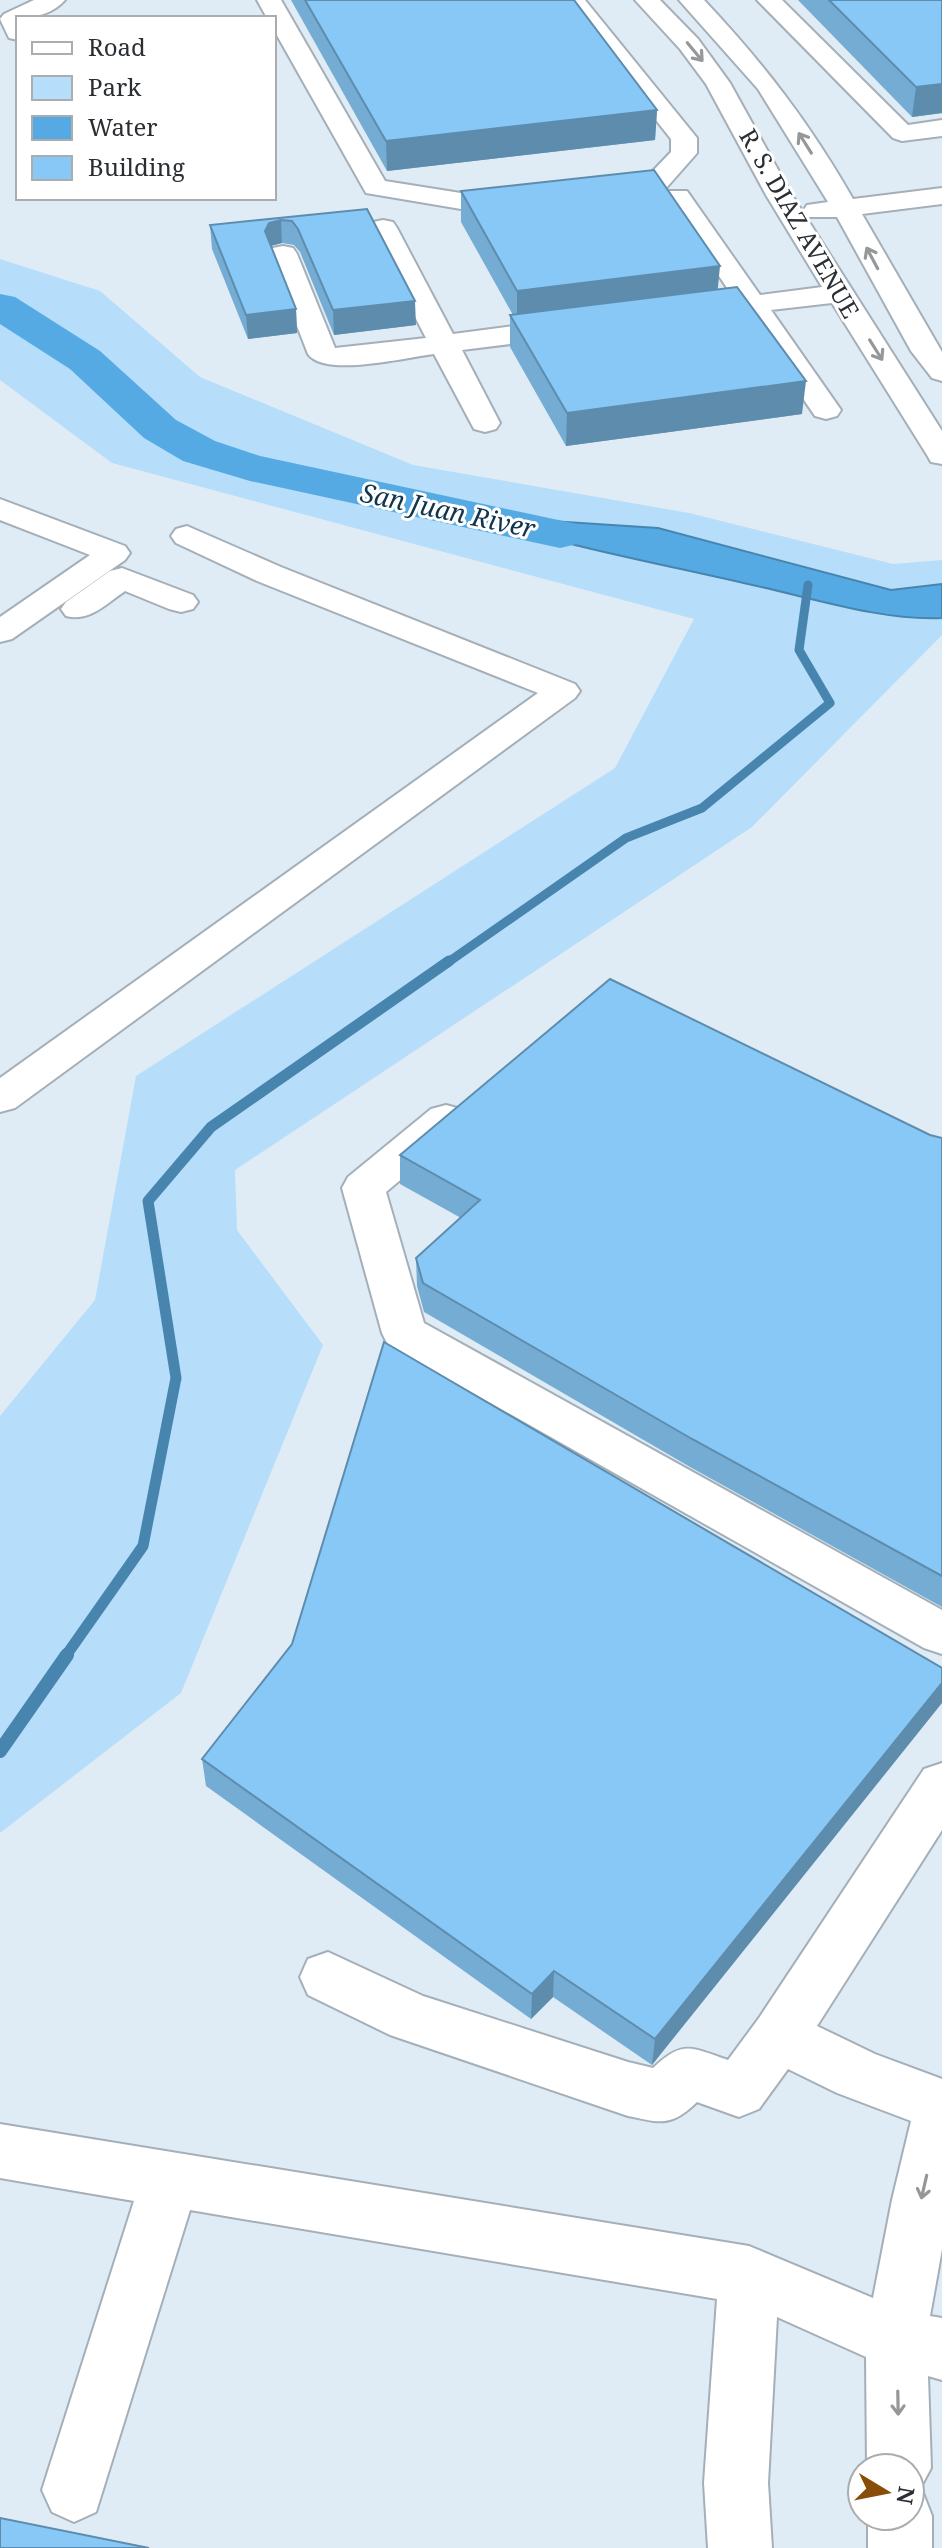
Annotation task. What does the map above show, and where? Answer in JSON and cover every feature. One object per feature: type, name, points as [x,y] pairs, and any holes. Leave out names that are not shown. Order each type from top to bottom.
[{"type":"street","points":[[18,16],[53,0]]},
{"type":"street","points":[[269,0],[375,187],[467,202],[547,193]]},
{"type":"street","points":[[573,0],[684,138],[684,153],[668,189]]},
{"type":"street","name":"R. S. DIAZ AVENUE","points":[[647,0],[704,63],[726,117],[790,212],[942,455]]},
{"type":"street","name":"R. S. DIAZ AVENUE","points":[[691,0],[754,68],[777,99],[846,210],[926,351],[942,372]]},
{"type":"street","points":[[769,0],[902,133],[942,128]]},
{"type":"street","points":[[579,190],[668,189],[707,157]]},
{"type":"street","points":[[668,189],[826,410]]},
{"type":"street","points":[[790,212],[846,210],[942,196]]},
{"type":"street","points":[[383,228],[485,423]]},
{"type":"street","points":[[283,254],[323,354],[335,358],[597,324]]},
{"type":"street","points":[[659,316],[840,293]]},
{"type":"street","points":[[0,509],[114,553],[0,632]]},
{"type":"street","points":[[3,1104],[563,691],[269,574],[187,536]]},
{"type":"street","points":[[0,663],[122,578],[181,602]]},
{"type":"street","points":[[471,1097],[363,1188],[404,1333],[942,1634]]},
{"type":"street","points":[[328,1977],[410,2017],[569,2071],[663,2097],[688,2073],[739,2090],[933,1818]]},
{"type":"street","points":[[779,2036],[857,2074],[942,2108],[921,2200],[919,2344],[902,2452]]},
{"type":"street","points":[[0,2151],[749,2275],[919,2344]]},
{"type":"street","points":[[74,2490],[171,2178]]},
{"type":"street","points":[[740,2548],[736,2483],[749,2275]]},
{"type":"green space","points":[[0,259],[100,291],[200,377],[413,465],[689,513],[893,564],[942,560],[942,635],[752,827],[235,1170],[237,1230],[323,1345],[181,1693],[0,1833],[0,1416],[95,1300],[136,1076],[615,768],[694,619],[112,463],[0,380]]},
{"type":"water","points":[[474,516],[658,528],[891,590],[942,584],[942,618],[897,616],[850,608],[579,546]]},
{"type":"building","points":[[305,0],[574,0],[657,110],[386,141]]},
{"type":"building","points":[[829,0],[942,0],[942,84],[916,87]]},
{"type":"building","points":[[654,170],[720,266],[517,291],[461,191]]},
{"type":"building","points":[[367,209],[415,301],[333,310],[298,229],[292,221],[281,220],[269,223],[265,231],[296,309],[246,315],[210,225]]},
{"type":"building","points":[[737,287],[806,381],[567,413],[510,315]]},
{"type":"building","points":[[610,979],[930,1135],[942,1138],[942,1576],[692,1439],[423,1283],[416,1258],[480,1200],[400,1155]]},
{"type":"building","points":[[384,1342],[942,1668],[942,1683],[655,2039],[554,1971],[532,1994],[202,1759],[292,1644]]},
{"type":"building","points":[[0,2518],[149,2548],[0,2548]]},
{"type":"waterway","name":"San Juan River","points":[[0,306],[85,360],[160,429],[199,451],[250,467],[560,534]]},
{"type":"waterway","points":[[447,963],[626,838],[702,808],[830,703],[799,650],[808,585]]},
{"type":"waterway","points":[[65,1657],[143,1546],[176,1378],[148,1201],[211,1127],[449,961]]},
{"type":"waterway","points":[[0,1751],[67,1655]]}]
